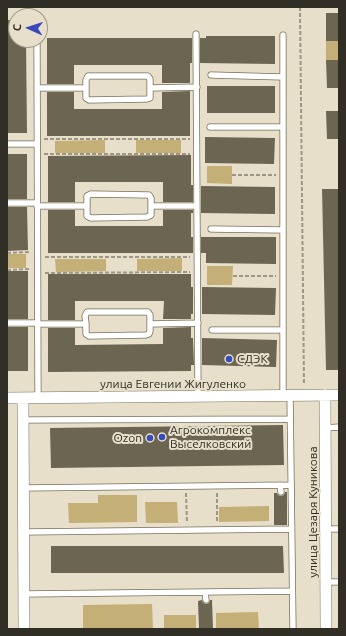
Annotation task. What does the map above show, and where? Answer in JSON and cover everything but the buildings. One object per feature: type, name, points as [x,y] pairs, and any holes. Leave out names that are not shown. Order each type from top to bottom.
[{"type":"street","name":"улица Цезаря Куникова","points":[[325,395],[326,629]]},
{"type":"street","name":"улица Евгении Жигуленко","points":[[7,398],[339,395]]},
{"type":"street","points":[[23,398],[24,629]]},
{"type":"lane","points":[[196,34],[198,396]]},
{"type":"lane","points":[[283,35],[283,330],[286,396],[290,419],[293,629]]},
{"type":"lane","points":[[36,48],[38,398]]},
{"type":"lane","points":[[88,76],[146,76],[150,78],[150,96],[148,99],[96,100],[86,98],[86,88],[86,80],[88,76]]},
{"type":"lane","points":[[211,76],[283,77]]},
{"type":"lane","points":[[150,88],[197,87]]},
{"type":"lane","points":[[37,88],[86,88]]},
{"type":"lane","points":[[210,127],[283,127]]},
{"type":"lane","points":[[7,144],[37,142]]},
{"type":"lane","points":[[98,194],[149,194],[151,198],[151,206],[151,213],[149,217],[89,218],[87,216],[87,196],[98,194]]},
{"type":"lane","points":[[7,203],[87,206]]},
{"type":"lane","points":[[151,206],[197,206]]},
{"type":"lane","points":[[211,229],[283,230]]},
{"type":"lane","points":[[87,312],[148,312],[150,315],[150,331],[148,335],[87,335],[86,324],[85,316],[87,312]]},
{"type":"lane","points":[[7,323],[86,324]]},
{"type":"lane","points":[[150,324],[198,323]]},
{"type":"lane","points":[[212,330],[283,330]]},
{"type":"lane","points":[[23,420],[290,419]]},
{"type":"lane","points":[[325,428],[339,427]]},
{"type":"lane","points":[[280,485],[281,492]]},
{"type":"lane","points":[[23,488],[291,485]]},
{"type":"lane","points":[[24,532],[292,529]]},
{"type":"lane","points":[[326,529],[339,529]]},
{"type":"lane","points":[[326,582],[339,582]]},
{"type":"lane","points":[[24,594],[292,591]]},
{"type":"lane","points":[[205,592],[206,600]]},
{"type":"path","points":[[300,7],[304,395]]},
{"type":"path","points":[[37,142],[197,139]]},
{"type":"path","points":[[37,154],[197,154]]},
{"type":"path","points":[[232,175],[283,175]]},
{"type":"path","points":[[7,253],[37,255],[197,257]]},
{"type":"path","points":[[7,270],[197,272]]},
{"type":"path","points":[[233,276],[283,277]]},
{"type":"path","points":[[186,486],[187,530]]},
{"type":"path","points":[[217,486],[217,530]]},
{"type":"shaded area","points":[[326,41],[339,41],[339,60],[326,60]]},
{"type":"shaded area","points":[[105,140],[105,153],[55,153],[55,141]]},
{"type":"shaded area","points":[[136,140],[181,140],[181,153],[136,153]]},
{"type":"shaded area","points":[[207,166],[232,166],[232,184],[207,183]]},
{"type":"shaded area","points":[[7,254],[26,254],[26,268],[7,268]]},
{"type":"shaded area","points":[[182,258],[182,271],[137,271],[137,259]]},
{"type":"shaded area","points":[[55,259],[106,259],[106,271],[56,272]]},
{"type":"shaded area","points":[[207,266],[233,266],[232,285],[207,285]]},
{"type":"shaded area","points":[[98,495],[137,495],[137,522],[69,523],[68,503],[98,503]]},
{"type":"shaded area","points":[[145,502],[177,502],[178,523],[146,523]]},
{"type":"shaded area","points":[[269,506],[269,521],[219,522],[219,507]]},
{"type":"shaded area","points":[[152,604],[153,629],[83,629],[83,605]]},
{"type":"shaded area","points":[[258,612],[259,629],[216,629],[216,613]]},
{"type":"shaded area","points":[[164,615],[196,615],[196,629],[164,629]]},
{"type":"place","name":"СДЭК","points":[[229,359]]},
{"type":"place","name":"Агрокомплекс Выселковский","points":[[162,437]]},
{"type":"place","name":"Ozon","points":[[150,438]]}]
